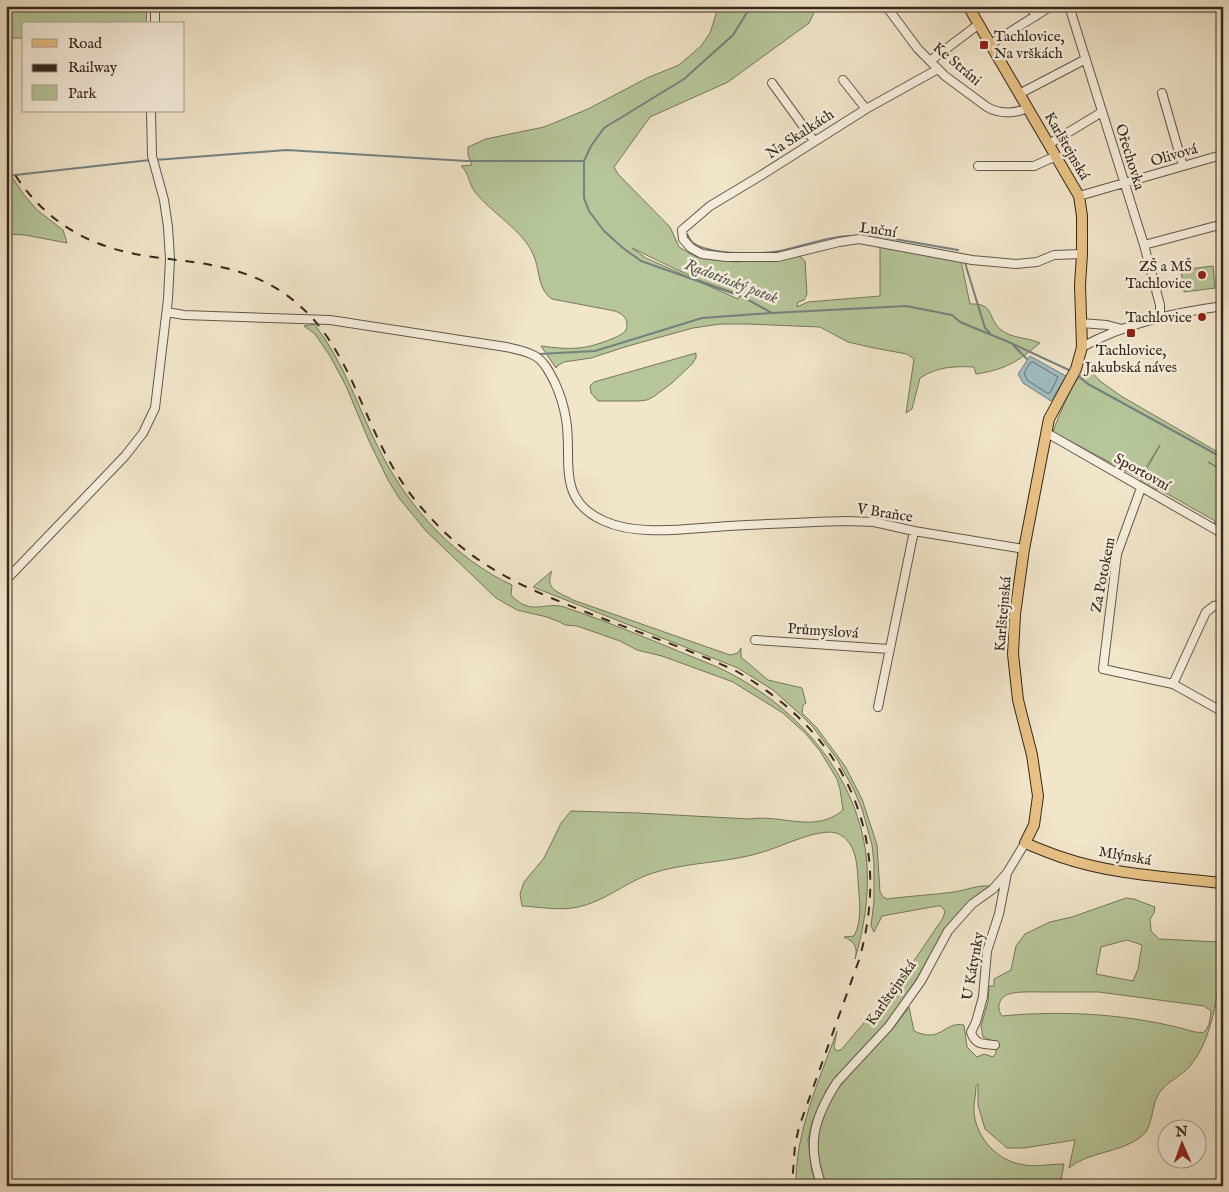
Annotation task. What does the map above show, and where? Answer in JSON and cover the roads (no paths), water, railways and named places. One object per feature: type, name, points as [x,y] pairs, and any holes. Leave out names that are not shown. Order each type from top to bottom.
[{"type":"main road","name":"Karlštejnská","points":[[968,6],[1079,196],[1082,216],[1080,285],[1082,347],[1074,373],[1049,419],[1024,549],[1015,614],[1013,654],[1018,700],[1032,755],[1038,796],[1034,825],[1026,843]]},
{"type":"main road","name":"Mlýnská","points":[[1026,843],[1061,858],[1100,868],[1135,874],[1223,883]]},
{"type":"street","points":[[154,22],[155,6]]},
{"type":"street","name":"Ke Stráni","points":[[886,6],[905,34],[945,76],[993,110],[1016,112],[1028,108]]},
{"type":"street","points":[[1030,6],[1036,16]]},
{"type":"street","points":[[991,44],[1051,6]]},
{"type":"street","name":"Ořechovka","points":[[1069,6],[1144,245],[1160,305],[1160,316]]},
{"type":"street","points":[[930,61],[979,24]]},
{"type":"street","points":[[1020,94],[1086,59]]},
{"type":"street","name":"Na Skalkách","points":[[682,230],[710,206],[866,109],[938,69]]},
{"type":"street","points":[[843,80],[866,109]]},
{"type":"street","points":[[772,83],[814,141]]},
{"type":"street","points":[[1162,93],[1183,166]]},
{"type":"street","points":[[6,580],[125,456],[143,433],[155,408],[167,312],[170,259],[164,200],[152,156],[151,112]]},
{"type":"street","points":[[1049,144],[1102,112]]},
{"type":"street","points":[[978,166],[1034,166],[1056,156]]},
{"type":"street","name":"Olivová","points":[[1079,196],[1183,166],[1220,158]]},
{"type":"street","points":[[1144,245],[1223,224]]},
{"type":"street","name":"Luční","points":[[682,230],[683,239],[691,248],[702,254],[726,257],[778,257],[859,239],[972,260],[1016,264],[1037,262],[1054,255],[1082,254]]},
{"type":"street","points":[[1082,347],[1101,337],[1160,316],[1223,306]]},
{"type":"street","name":"V Braňce","points":[[167,312],[193,315],[330,320],[520,350],[535,356],[543,362],[559,391],[566,419],[568,477],[572,492],[588,511],[603,521],[631,528],[659,530],[846,521],[874,522],[914,531],[1024,549]]},
{"type":"street","points":[[1082,323],[1108,325],[1122,329]]},
{"type":"street","name":"Sportovní","points":[[1047,432],[1218,531],[1223,536]]},
{"type":"street","name":"Za Potokem","points":[[1141,488],[1118,554],[1103,669],[1173,684]]},
{"type":"street","points":[[878,707],[914,531]]},
{"type":"street","points":[[1223,604],[1214,606],[1206,612],[1173,684],[1223,712]]},
{"type":"street","name":"Průmyslová","points":[[755,640],[889,649]]},
{"type":"street","name":"Karlštejnská","points":[[822,1186],[816,1171],[812,1140],[816,1123],[830,1093],[837,1082],[895,1019],[921,980],[948,931],[972,904],[993,889],[1007,873],[1026,843]]},
{"type":"street","name":"U Kátynky","points":[[995,1045],[980,1044],[973,1039],[971,1032],[983,997],[987,951],[999,914],[1007,873]]},
{"type":"water","points":[[1030,356],[1066,376],[1051,401],[1023,383],[1018,374]]},
{"type":"waterway","name":"Radotínský potok","points":[[751,6],[733,35],[684,79],[604,128],[591,146],[584,161],[584,198],[589,211],[604,231],[641,261],[743,297],[772,313],[906,306],[952,315],[960,322],[1071,371]]},
{"type":"waterway","points":[[155,160],[287,150],[466,161],[584,161]]},
{"type":"waterway","points":[[6,176],[150,160]]},
{"type":"waterway","points":[[687,234],[692,242],[701,247],[735,253],[780,251],[827,239],[856,236]]},
{"type":"waterway","points":[[865,236],[883,237],[958,250]]},
{"type":"waterway","points":[[965,263],[985,328],[990,333]]},
{"type":"waterway","points":[[539,354],[595,351],[702,318],[771,313]]},
{"type":"waterway","points":[[1013,345],[1027,359]]},
{"type":"waterway","name":"Radotínský potok","points":[[1077,375],[1088,384],[1223,458]]},
{"type":"railway","points":[[6,160],[33,199],[49,214],[86,238],[129,253],[203,263],[234,270],[249,275],[279,290],[300,306],[317,323],[331,343],[354,385],[385,453],[399,478],[410,494],[447,534],[485,564],[527,587],[736,671],[774,697],[807,726],[832,758],[852,793],[864,832],[870,872],[868,915],[859,960],[799,1127],[795,1145],[792,1186]]},
{"type":"place","name":"Tachlovice, Na vrškách","points":[[984,45]]},
{"type":"place","name":"ZŠ a MŠ Tachlovice","points":[[1202,275]]},
{"type":"place","name":"Tachlovice","points":[[1202,317]]},
{"type":"place","name":"Tachlovice, Jakubská náves","points":[[1131,333]]}]
